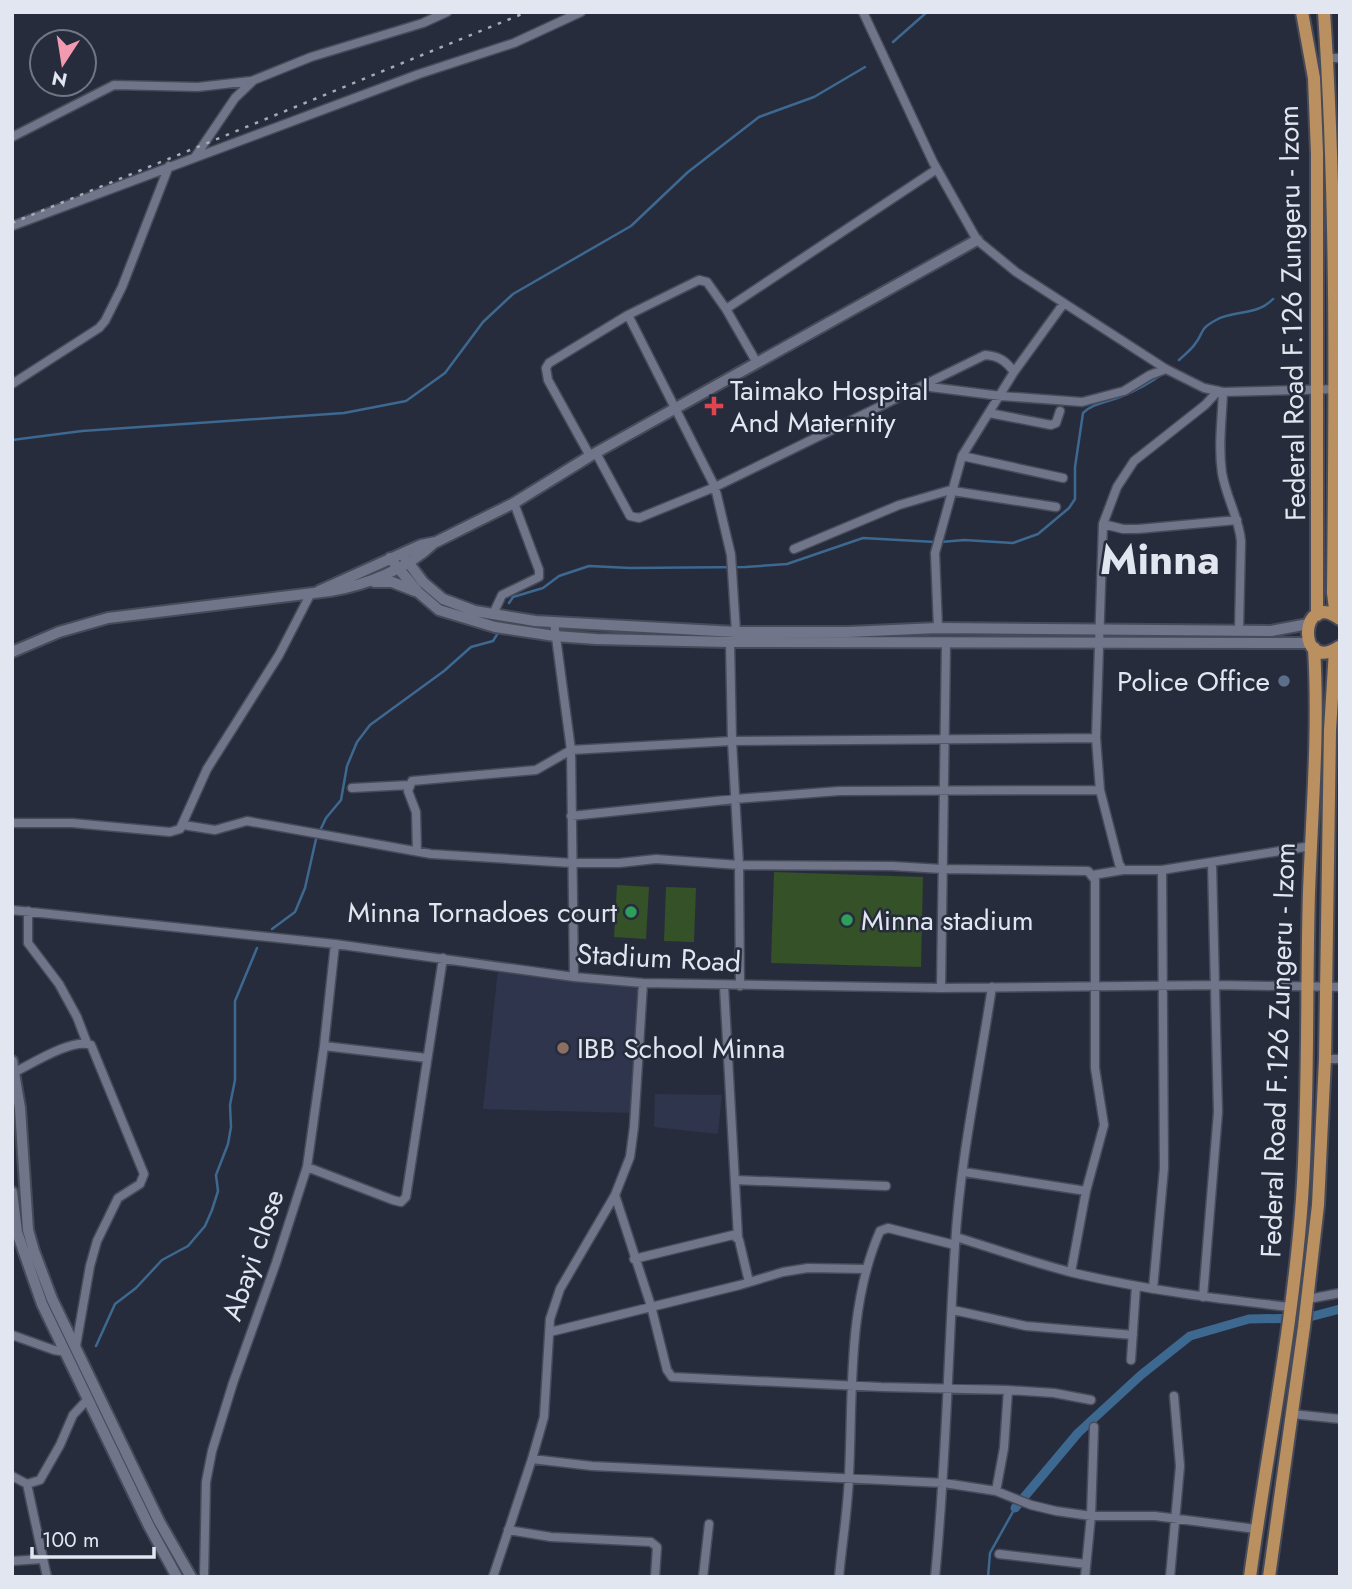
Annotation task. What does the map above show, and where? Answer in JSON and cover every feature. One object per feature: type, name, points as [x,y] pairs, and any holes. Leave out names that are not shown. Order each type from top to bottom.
[{"type":"main road","name":"Federal Road F.126 Zungeru - Izom","points":[[1250,1577],[1291,1308],[1306,1131],[1307,986],[1317,704],[1312,646],[1307,637],[1313,619],[1318,391],[1314,78],[1302,12]]},
{"type":"main road","name":"Federal Road F.126 Zungeru - Izom","points":[[1324,12],[1334,58],[1337,389],[1333,593],[1338,617]]},
{"type":"main road","points":[[1313,619],[1330,613],[1338,617]]},
{"type":"main road","points":[[1312,646],[1325,652],[1338,648]]},
{"type":"main road","name":"Federal Road F.126 Zungeru - Izom","points":[[1269,1577],[1308,1302],[1318,1205],[1326,987],[1334,875],[1338,648]]},
{"type":"main road","points":[[1269,1445],[1287,1447]]},
{"type":"street","points":[[12,137],[114,85],[198,87],[254,80],[311,57],[423,23],[447,12]]},
{"type":"street","points":[[12,226],[419,74],[514,43],[581,12]]},
{"type":"street","points":[[863,12],[937,169],[977,240],[1016,272],[1167,369],[1205,387],[1221,391],[1337,389]]},
{"type":"street","points":[[195,157],[235,98],[254,80]]},
{"type":"street","points":[[12,384],[99,328],[105,321],[122,287],[169,166]]},
{"type":"street","points":[[726,309],[937,169]]},
{"type":"street","points":[[367,582],[403,561],[420,556],[436,542],[514,503],[593,455],[977,240]]},
{"type":"street","points":[[757,363],[726,309],[707,282],[699,279],[628,315],[549,363],[546,368],[548,380],[630,516],[634,518],[644,517],[715,487],[985,355],[997,356],[1008,363],[1014,372]]},
{"type":"street","points":[[938,628],[935,553],[962,456],[1014,372],[1064,303]]},
{"type":"street","points":[[628,315],[715,487],[731,555],[732,741],[739,865],[740,986]]},
{"type":"street","points":[[922,386],[1082,402],[1125,391],[1150,375],[1167,369]]},
{"type":"street","points":[[1221,391],[1220,451],[1223,474],[1241,541],[1239,631]]},
{"type":"street","points":[[1123,870],[1119,864],[1100,790],[1096,738],[1103,524],[1117,487],[1135,461],[1221,391]]},
{"type":"street","points":[[989,412],[1051,425],[1056,423],[1060,411]]},
{"type":"street","points":[[962,456],[1063,478]]},
{"type":"street","points":[[794,549],[899,505],[953,490],[1056,507]]},
{"type":"street","points":[[493,614],[502,595],[539,576],[514,503]]},
{"type":"street","points":[[1103,524],[1123,529],[1138,529],[1237,520]]},
{"type":"street","points":[[12,823],[72,823],[175,832],[183,825],[207,769],[315,592],[390,558],[403,561],[443,599],[475,611],[554,622],[733,637],[946,643],[1312,646]]},
{"type":"street","points":[[403,561],[418,592],[433,608],[495,627],[596,639],[733,637],[938,628],[1271,631],[1313,619]]},
{"type":"street","points":[[12,652],[59,632],[108,618],[334,590],[367,582],[392,582],[418,592]]},
{"type":"street","points":[[554,622],[570,750],[574,977]]},
{"type":"street","points":[[940,988],[946,643]]},
{"type":"street","points":[[417,851],[417,818],[408,791],[412,781],[536,770],[570,750],[732,741],[1096,738]]},
{"type":"street","points":[[352,788],[409,785]]},
{"type":"street","points":[[571,816],[839,791],[1100,790]]},
{"type":"street","points":[[183,825],[215,830],[247,821],[417,851],[480,858],[572,863],[619,863],[656,859],[739,865],[1082,869],[1093,875],[1123,870],[1162,870],[1311,846]]},
{"type":"street","points":[[1203,1297],[1218,1112],[1212,863]]},
{"type":"street","points":[[1153,1289],[1164,1168],[1161,1075],[1164,985],[1162,870]]},
{"type":"street","points":[[1071,1272],[1086,1191],[1104,1125],[1095,1069],[1093,875]]},
{"type":"street","name":"Stadium Road","points":[[12,909],[335,944],[643,984],[940,988],[1164,985],[1340,987]]},
{"type":"street","points":[[28,911],[28,943],[60,984],[87,1043],[94,1049],[144,1178],[140,1184],[118,1198],[97,1241],[71,1349]]},
{"type":"street","name":"Abayi close","points":[[204,1577],[206,1482],[212,1451],[307,1167],[335,944]]},
{"type":"street","points":[[307,1167],[393,1200],[401,1202],[407,1197],[443,958]]},
{"type":"street","points":[[493,1577],[532,1460],[547,1399],[550,1319],[560,1289],[615,1195],[630,1157],[643,984]]},
{"type":"street","points":[[724,986],[738,1237],[749,1282]]},
{"type":"street","points":[[935,1577],[944,1483],[956,1241],[992,987]]},
{"type":"street","points":[[87,1043],[13,1066],[20,1108],[28,1230],[88,1399],[154,1537],[177,1577]]},
{"type":"street","points":[[324,1046],[427,1058]]},
{"type":"street","points":[[1325,1059],[1340,1059]]},
{"type":"street","points":[[964,1172],[1086,1191]]},
{"type":"street","points":[[735,1180],[886,1186]]},
{"type":"street","points":[[12,1192],[15,1222],[23,1255],[41,1304],[71,1349],[159,1521],[191,1577]]},
{"type":"street","points":[[615,1195],[651,1306],[667,1370],[672,1377],[1008,1390],[1054,1393],[1091,1400]]},
{"type":"street","points":[[839,1577],[849,1479],[860,1304],[866,1269],[880,1231],[888,1228],[956,1241],[1071,1272],[1136,1286],[1291,1308]]},
{"type":"street","points":[[634,1259],[728,1235],[738,1237]]},
{"type":"street","points":[[550,1332],[783,1272],[808,1268],[866,1269]]},
{"type":"street","points":[[1131,1360],[1136,1286]]},
{"type":"street","points":[[1308,1302],[1340,1293]]},
{"type":"street","points":[[953,1310],[1026,1326],[1133,1335]]},
{"type":"street","points":[[12,1335],[54,1350],[71,1349]]},
{"type":"street","points":[[996,1491],[1004,1448],[1008,1390]]},
{"type":"street","points":[[1170,1577],[1180,1452],[1174,1396]]},
{"type":"street","points":[[12,1476],[27,1484],[40,1480],[73,1415],[88,1399]]},
{"type":"street","points":[[1292,1414],[1340,1419]]},
{"type":"street","points":[[1085,1577],[1091,1516],[1094,1427]]},
{"type":"street","points":[[532,1460],[592,1466],[944,1483],[996,1491],[1050,1510],[1091,1516],[1174,1518],[1256,1529]]},
{"type":"street","points":[[27,1484],[47,1577]]},
{"type":"street","points":[[703,1577],[709,1524]]},
{"type":"street","points":[[508,1530],[589,1540],[651,1542],[657,1547],[655,1577]]},
{"type":"street","points":[[999,1554],[1086,1564]]},
{"type":"street","points":[[12,1561],[42,1559]]},
{"type":"shaded area","name":"IBB School Minna","points":[[498,969],[641,986],[632,1113],[483,1109]]},
{"type":"shaded area","points":[[655,1094],[722,1095],[718,1134],[654,1127]]},
{"type":"green space","name":"Minna stadium","points":[[774,872],[923,877],[921,967],[771,963]]},
{"type":"green space","name":"Minna Tornadoes court","points":[[617,885],[649,887],[646,939],[614,937]]},
{"type":"green space","name":"Minna Tornadoes court","points":[[666,887],[696,888],[694,942],[664,941]]},
{"type":"waterway","points":[[893,42],[927,12]]},
{"type":"waterway","points":[[12,440],[82,431],[344,413],[406,401],[445,373],[483,322],[513,294],[631,226],[688,172],[759,117],[814,97],[865,67]]},
{"type":"waterway","points":[[1179,360],[1210,323],[1260,308],[1273,299]]},
{"type":"waterway","points":[[941,542],[964,540],[1013,543],[1038,534],[1069,508],[1075,499],[1075,467],[1083,413],[1096,405],[1136,390],[1162,374]]},
{"type":"waterway","points":[[509,603],[513,597],[543,588],[559,576],[589,566],[745,567],[787,564],[863,538],[935,542]]},
{"type":"waterway","points":[[272,929],[295,912],[305,888],[316,839],[326,818],[341,800],[347,766],[357,742],[370,725],[444,671],[471,647],[493,641],[498,633]]},
{"type":"waterway","points":[[96,1346],[115,1304],[136,1288],[162,1260],[188,1246],[205,1226],[212,1210],[218,1191],[216,1175],[228,1144],[231,1127],[230,1105],[235,1080],[235,1001],[257,948]]},
{"type":"waterway","points":[[1015,1508],[1078,1433],[1141,1375],[1190,1336],[1249,1319],[1306,1318],[1340,1309]]},
{"type":"waterway","points":[[988,1577],[990,1553],[1015,1508]]},
{"type":"railway","points":[[12,223],[527,12]]},
{"type":"place","name":"Taimako Hospital And Maternity","points":[[714,406]]},
{"type":"place","name":"Police Office","points":[[1284,681]]},
{"type":"place","name":"Minna Tornadoes court","points":[[631,912]]},
{"type":"place","name":"Minna stadium","points":[[847,920]]},
{"type":"place","name":"IBB School Minna","points":[[563,1048]]},
{"type":"district","name":"Minna","points":[[1160,559]]}]
